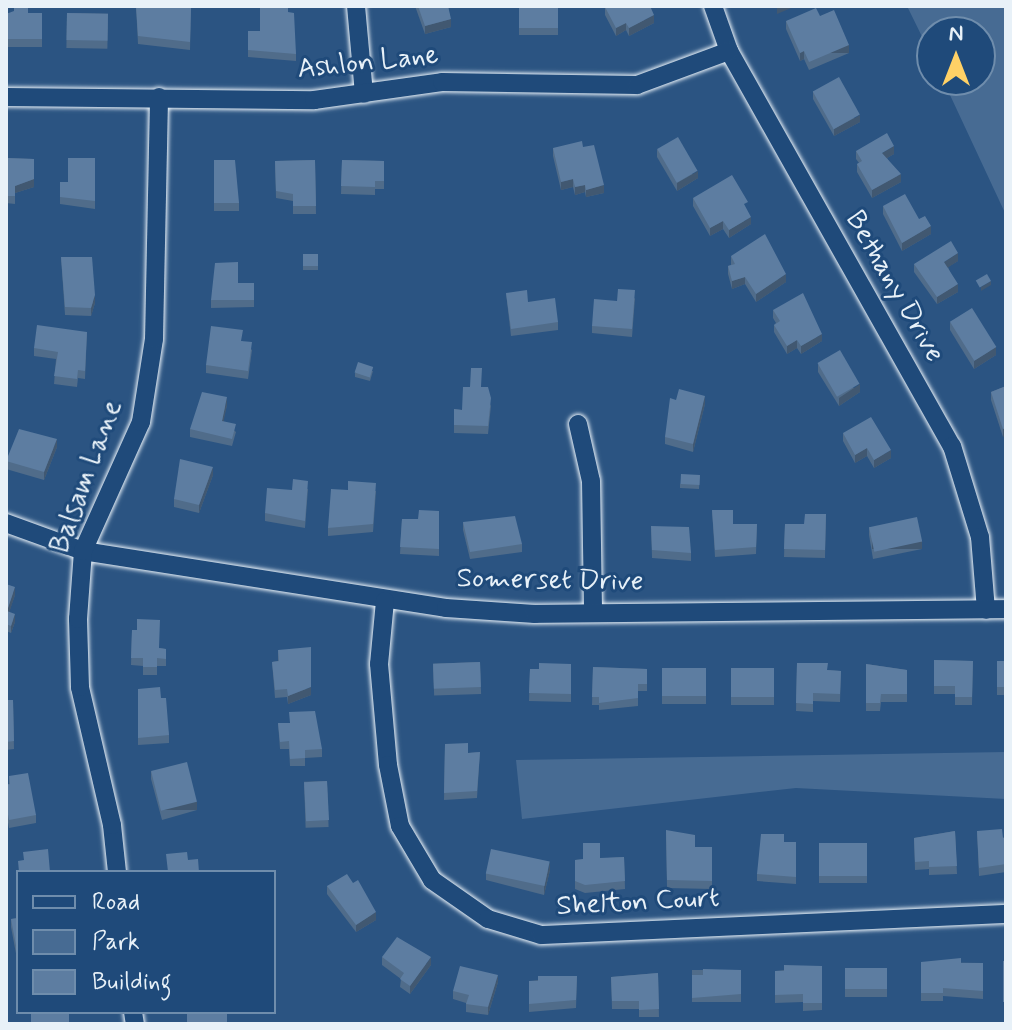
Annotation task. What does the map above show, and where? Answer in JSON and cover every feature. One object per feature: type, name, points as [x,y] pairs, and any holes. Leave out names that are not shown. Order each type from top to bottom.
[{"type":"street","points":[[356,6],[364,94]]},
{"type":"street","name":"Bethany Drive","points":[[713,6],[729,51],[952,446],[980,537],[986,610]]},
{"type":"street","name":"Ashlon Lane","points":[[6,97],[314,100],[442,82],[637,85],[729,51]]},
{"type":"street","name":"Balsam Lane","points":[[117,870],[112,825],[80,687],[83,551],[141,422],[154,339],[159,97]]},
{"type":"street","points":[[578,424],[591,481],[593,610]]},
{"type":"street","name":"Somerset Drive","points":[[6,523],[83,551],[385,601],[535,614],[593,610],[1006,609]]},
{"type":"street","name":"Shelton Court","points":[[385,601],[379,664],[388,765],[400,826],[432,880],[488,919],[541,935],[1006,914]]},
{"type":"green space","points":[[907,6],[1006,6],[1006,215],[950,96],[996,96],[996,16],[916,16],[916,24]]},
{"type":"green space","points":[[1006,752],[1006,799],[796,788],[522,819],[516,760]]},
{"type":"building","points":[[14,6],[28,6],[28,13],[42,13],[42,39],[6,39],[6,14],[14,11]]},
{"type":"building","points":[[136,6],[191,8],[190,42],[138,36]]},
{"type":"building","points":[[260,6],[288,6],[288,12],[294,13],[296,54],[248,50],[248,31],[260,31]]},
{"type":"building","points":[[418,6],[448,6],[451,19],[425,26]]},
{"type":"building","points":[[519,6],[558,6],[558,28],[519,28]]},
{"type":"building","points":[[607,6],[650,6],[654,15],[629,28],[626,23],[616,28]]},
{"type":"building","points":[[816,8],[820,16],[834,10],[849,45],[809,62],[804,51],[800,53],[786,21]]},
{"type":"building","points":[[67,13],[108,14],[108,41],[67,40]]},
{"type":"building","points":[[839,77],[860,115],[834,129],[813,92]]},
{"type":"building","points":[[887,133],[894,146],[882,153],[901,174],[872,190],[857,164],[862,161],[856,151]]},
{"type":"building","points":[[678,137],[698,171],[677,183],[657,149]]},
{"type":"building","points":[[582,141],[583,147],[594,145],[604,185],[586,190],[585,185],[575,187],[573,179],[561,182],[553,148]]},
{"type":"building","points":[[6,158],[34,159],[34,179],[15,186],[15,196],[6,196]]},
{"type":"building","points":[[68,158],[95,158],[95,201],[60,197],[60,182],[68,182]]},
{"type":"building","points":[[214,160],[235,160],[239,203],[214,203]]},
{"type":"building","points":[[315,160],[316,206],[293,206],[293,194],[276,191],[275,161]]},
{"type":"building","points":[[342,160],[384,161],[384,181],[375,181],[375,187],[341,186]]},
{"type":"building","points":[[732,175],[748,202],[744,204],[751,217],[729,230],[723,221],[710,228],[693,198]]},
{"type":"building","points":[[905,194],[919,219],[925,216],[931,226],[902,243],[883,206]]},
{"type":"building","points":[[765,234],[786,274],[756,294],[745,277],[732,281],[728,266],[735,264],[731,256]]},
{"type":"building","points":[[951,241],[958,253],[944,262],[958,284],[937,297],[914,264]]},
{"type":"building","points":[[303,254],[318,254],[318,266],[303,266]]},
{"type":"building","points":[[61,257],[92,257],[95,295],[91,308],[65,307]]},
{"type":"building","points":[[238,262],[238,283],[254,283],[254,300],[211,300],[215,263]]},
{"type":"building","points":[[987,274],[991,281],[980,287],[976,280]]},
{"type":"building","points":[[618,289],[635,290],[632,329],[592,326],[594,299],[617,301]]},
{"type":"building","points":[[527,290],[528,302],[555,298],[558,322],[511,329],[506,293]]},
{"type":"building","points":[[803,293],[822,334],[801,346],[797,340],[787,346],[774,325],[780,321],[773,310]]},
{"type":"building","points":[[972,308],[996,347],[974,361],[950,322]]},
{"type":"building","points":[[37,325],[87,332],[85,371],[78,370],[77,379],[54,376],[58,352],[34,348]]},
{"type":"building","points":[[211,326],[243,330],[241,341],[252,342],[248,371],[206,365]]},
{"type":"building","points":[[840,350],[860,384],[837,397],[817,363]]},
{"type":"building","points":[[358,362],[373,367],[370,377],[355,372]]},
{"type":"building","points":[[471,368],[482,368],[481,387],[488,387],[491,398],[488,426],[454,425],[454,409],[462,410],[463,387],[470,387]]},
{"type":"building","points":[[1006,386],[1006,428],[1003,429],[991,392]]},
{"type":"building","points":[[679,389],[705,396],[693,444],[665,437],[670,398],[676,400]]},
{"type":"building","points":[[202,392],[227,397],[222,421],[236,424],[232,439],[190,429]]},
{"type":"building","points":[[871,417],[891,450],[874,460],[867,448],[855,455],[843,433]]},
{"type":"building","points":[[19,429],[57,439],[44,472],[6,461]]},
{"type":"building","points":[[180,459],[213,467],[199,505],[174,499]]},
{"type":"building","points":[[681,474],[700,475],[699,485],[680,484]]},
{"type":"building","points":[[293,479],[308,481],[305,521],[265,513],[267,488],[292,490]]},
{"type":"building","points":[[348,481],[376,483],[373,524],[328,528],[331,489],[348,490]]},
{"type":"building","points":[[419,510],[439,511],[439,549],[400,547],[402,519],[418,519]]},
{"type":"building","points":[[712,510],[733,510],[733,524],[757,524],[756,547],[715,550]]},
{"type":"building","points":[[805,514],[826,514],[825,550],[784,549],[785,524],[804,524]]},
{"type":"building","points":[[515,516],[522,544],[470,552],[463,522]]},
{"type":"building","points":[[917,517],[922,541],[874,552],[869,527]]},
{"type":"building","points":[[651,526],[689,527],[691,553],[652,550]]},
{"type":"building","points":[[6,584],[15,587],[7,611],[15,614],[11,626],[6,624]]},
{"type":"building","points":[[137,619],[160,620],[159,648],[166,649],[166,659],[157,658],[157,667],[143,667],[143,658],[131,658],[132,630],[137,630]]},
{"type":"building","points":[[311,647],[311,687],[288,696],[287,689],[275,690],[272,662],[279,661],[278,650]]},
{"type":"building","points":[[934,660],[973,661],[972,697],[955,697],[955,686],[934,686]]},
{"type":"building","points":[[997,661],[1006,661],[1006,687],[997,687]]},
{"type":"building","points":[[480,662],[481,687],[434,689],[433,664]]},
{"type":"building","points":[[539,663],[571,664],[571,694],[529,693],[530,669],[539,669]]},
{"type":"building","points":[[797,663],[828,663],[827,670],[841,671],[840,694],[813,693],[813,704],[796,703]]},
{"type":"building","points":[[866,664],[907,670],[907,694],[881,694],[880,703],[866,703]]},
{"type":"building","points":[[593,667],[647,669],[647,684],[638,684],[638,698],[599,703],[599,697],[592,697]]},
{"type":"building","points":[[662,668],[706,668],[706,696],[662,696]]},
{"type":"building","points":[[731,668],[774,668],[774,697],[731,697]]},
{"type":"building","points":[[160,687],[161,698],[166,698],[169,735],[138,738],[138,689]]},
{"type":"building","points":[[6,700],[13,700],[14,741],[6,742]]},
{"type":"building","points":[[315,711],[322,749],[305,750],[305,758],[290,759],[289,741],[280,742],[278,723],[290,723],[289,712]]},
{"type":"building","points":[[468,743],[468,753],[480,752],[477,791],[444,793],[445,744]]},
{"type":"building","points":[[187,762],[197,802],[161,811],[151,771]]},
{"type":"building","points":[[28,773],[36,815],[9,820],[6,785],[10,784],[9,776]]},
{"type":"building","points":[[327,781],[329,820],[306,821],[304,782]]},
{"type":"building","points":[[1002,829],[1003,838],[1006,838],[1006,864],[979,868],[977,831]]},
{"type":"building","points":[[666,830],[695,835],[695,847],[712,847],[712,881],[667,880]]},
{"type":"building","points":[[955,831],[957,866],[929,867],[929,861],[915,862],[914,838]]},
{"type":"building","points":[[761,834],[784,834],[784,842],[796,842],[796,877],[757,874]]},
{"type":"building","points":[[583,843],[600,843],[600,858],[624,857],[625,881],[585,885],[575,881],[575,860],[583,859]]},
{"type":"building","points":[[819,843],[867,843],[867,876],[819,876]]},
{"type":"building","points":[[48,849],[50,870],[19,870],[18,861],[24,860],[23,852]]},
{"type":"building","points":[[491,849],[550,861],[544,886],[486,873]]},
{"type":"building","points":[[187,852],[188,860],[198,859],[199,870],[168,870],[166,854]]},
{"type":"building","points":[[347,874],[353,883],[358,880],[376,912],[356,925],[327,886]]},
{"type":"building","points":[[16,918],[16,945],[11,919]]},
{"type":"building","points":[[397,937],[431,957],[410,986],[400,979],[404,973],[382,957]]},
{"type":"building","points":[[961,958],[961,963],[983,963],[983,991],[943,988],[943,993],[921,993],[921,962]]},
{"type":"building","points":[[1003,961],[1006,961],[1006,1002],[1003,1002]]},
{"type":"building","points":[[784,965],[822,966],[822,1003],[803,1003],[803,994],[775,995],[775,971],[784,971]]},
{"type":"building","points":[[460,966],[498,975],[488,1007],[466,1004],[469,995],[453,991]]},
{"type":"building","points":[[845,968],[887,968],[887,989],[845,989]]},
{"type":"building","points":[[703,969],[741,970],[741,994],[692,998],[692,975],[703,975]]},
{"type":"building","points":[[658,973],[659,1009],[639,1010],[639,1001],[612,1001],[611,977]]},
{"type":"building","points":[[538,976],[577,976],[576,1000],[529,1004],[529,981],[538,981]]},
{"type":"building","points":[[31,1014],[69,1014],[69,1024],[31,1024]]},
{"type":"building","points":[[187,1014],[227,1014],[227,1024],[187,1024]]}]
